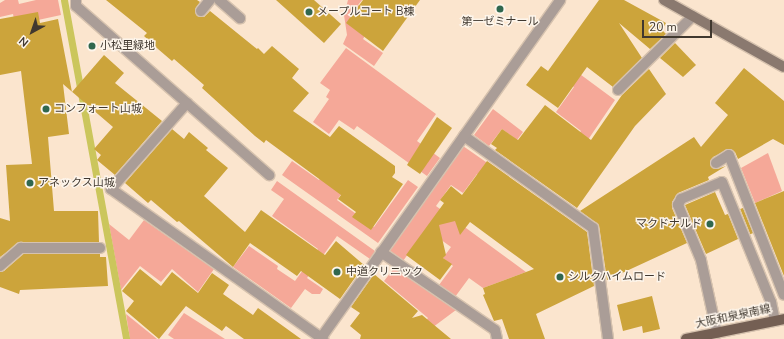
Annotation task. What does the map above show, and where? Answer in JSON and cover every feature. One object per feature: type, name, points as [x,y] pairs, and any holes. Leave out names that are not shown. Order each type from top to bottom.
[{"type":"main road","name":"大阪和泉泉南線","points":[[686,339],[779,320]]},
{"type":"street","points":[[76,0],[76,6],[269,175]]},
{"type":"street","points":[[201,11],[210,0]]},
{"type":"street","points":[[219,0],[240,18]]},
{"type":"street","points":[[187,103],[111,189],[322,338],[381,252],[560,0]]},
{"type":"street","points":[[664,0],[784,67]]},
{"type":"street","points":[[618,90],[693,16]]},
{"type":"street","points":[[464,136],[592,228],[608,339]]},
{"type":"street","points":[[716,164],[730,155],[784,295]]},
{"type":"street","points":[[718,332],[701,260],[678,205],[681,199],[722,182],[779,320]]},
{"type":"street","points":[[0,266],[21,248],[100,248]]},
{"type":"street","points":[[381,252],[495,330],[497,339]]},
{"type":"shaded area","points":[[5,0],[18,0],[19,4],[36,0],[58,0],[61,15],[15,25],[13,14],[0,17],[0,3]]},
{"type":"shaded area","points":[[348,0],[362,0],[358,5],[365,10],[366,34],[363,39],[383,53],[374,66],[343,44],[347,35],[344,15]]},
{"type":"shaded area","points":[[346,48],[436,114],[417,141],[440,158],[427,176],[357,126],[354,130],[339,120],[329,134],[313,122],[329,99],[326,97],[330,90],[320,83]]},
{"type":"shaded area","points":[[573,69],[615,100],[579,153],[570,147],[581,131],[556,112],[574,87],[565,81]]},
{"type":"shaded area","points":[[493,109],[523,132],[517,140],[502,129],[489,146],[474,135]]},
{"type":"shaded area","points":[[463,146],[529,192],[520,205],[477,174],[463,193],[451,185],[436,206],[526,272],[483,288],[469,278],[455,297],[439,285],[453,266],[443,258],[451,247],[426,229],[403,261],[389,250]]},
{"type":"shaded area","points":[[340,150],[361,166],[337,200],[374,227],[408,180],[418,187],[378,243],[282,175],[292,161],[319,180]]},
{"type":"shaded area","points":[[768,153],[782,191],[755,203],[741,168]]},
{"type":"shaded area","points":[[277,181],[375,251],[370,259],[337,236],[307,278],[323,289],[320,294],[312,294],[305,289],[291,308],[233,267],[249,246],[278,266],[277,269],[295,281],[318,249],[272,216],[284,199],[271,190]]},
{"type":"shaded area","points":[[144,220],[214,269],[198,292],[172,269],[161,282],[140,266],[121,290],[109,224],[129,240]]},
{"type":"shaded area","points":[[395,267],[456,310],[421,336],[417,333],[428,318],[384,281]]},
{"type":"shaded area","points":[[184,313],[225,339],[174,339],[168,335]]},
{"type":"shaded area","points":[[126,314],[157,339],[130,339]]},
{"type":"building","points":[[106,0],[197,0],[200,2],[195,10],[197,16],[204,17],[210,11],[264,54],[272,46],[299,69],[292,78],[309,93],[293,111],[330,137],[339,126],[395,166],[395,173],[392,177],[403,184],[371,230],[352,217],[356,212],[338,199],[341,195],[266,140],[264,143],[255,136],[202,88],[204,85],[174,59],[172,61],[158,49],[144,36],[147,33]]},
{"type":"building","name":"メープルコート B棟","points":[[276,0],[314,0],[341,24],[324,43]]},
{"type":"building","points":[[363,0],[420,0],[383,51],[346,23]]},
{"type":"building","points":[[599,0],[624,0],[666,23],[662,30],[666,34],[650,49],[619,23],[642,58],[613,87],[587,67],[558,108],[526,85],[541,66],[548,71]]},
{"type":"building","points":[[38,12],[40,23],[58,19],[72,92],[63,84],[69,134],[48,137],[54,211],[98,211],[99,242],[21,242],[0,257],[0,218],[10,221],[6,165],[32,164],[21,71],[0,75],[0,19]]},
{"type":"building","points":[[675,43],[696,65],[683,77],[660,58]]},
{"type":"building","points":[[104,55],[124,73],[115,83],[162,121],[115,175],[97,160],[101,155],[94,149],[113,127],[72,92]]},
{"type":"building","points":[[744,68],[784,101],[784,145],[773,139],[738,159],[735,152],[730,149],[713,157],[710,163],[713,168],[717,169],[726,166],[708,177],[709,180],[678,193],[672,202],[672,208],[687,243],[607,280],[599,225],[580,211],[694,137],[701,147],[728,115],[715,103]]},
{"type":"building","points":[[649,69],[666,94],[635,126],[577,208],[495,150],[497,148],[491,144],[502,129],[518,140],[545,105],[591,140],[622,95]]},
{"type":"building","points":[[437,117],[452,128],[420,174],[407,165]]},
{"type":"building","points":[[172,129],[184,139],[189,132],[208,148],[206,150],[228,168],[204,196],[245,232],[261,210],[325,255],[336,241],[364,265],[340,299],[301,271],[297,276],[250,243],[233,267],[179,221],[177,222],[151,200],[148,203],[125,183]]},
{"type":"building","points":[[487,161],[587,232],[594,286],[536,314],[545,339],[509,339],[502,319],[494,321],[483,295],[485,294],[483,288],[534,269],[470,222],[460,235],[455,221],[439,225],[446,255],[443,258],[452,264],[440,280],[406,255],[444,203],[440,200],[451,186],[462,195]]},
{"type":"building","points":[[784,191],[784,276],[755,203]]},
{"type":"building","name":"マクドナルド","points":[[715,192],[725,215],[728,214],[738,239],[706,254],[685,205]]},
{"type":"building","points":[[743,208],[753,233],[750,234],[740,209]]},
{"type":"building","points":[[23,254],[100,254],[100,257],[106,257],[108,286],[20,290],[19,294],[0,287],[0,272],[4,271]]},
{"type":"building","points":[[140,269],[161,286],[172,272],[198,293],[212,273],[229,285],[223,294],[253,315],[258,308],[301,339],[244,339],[226,326],[222,331],[186,306],[159,339],[126,311],[134,301],[122,291]]},
{"type":"building","points":[[374,274],[418,311],[412,318],[422,315],[451,339],[360,339],[361,335],[350,326],[360,313],[351,307]]},
{"type":"building","points":[[652,296],[660,329],[643,333],[642,326],[623,331],[617,305]]},
{"type":"waterway","points":[[64,0],[126,339]]},
{"type":"place","name":"第一ゼミナール","points":[[500,9]]},
{"type":"place","name":"メープルコート B棟","points":[[309,12]]},
{"type":"place","name":"小松里緑地","points":[[92,46]]},
{"type":"place","name":"コンフォート山城","points":[[46,109]]},
{"type":"place","name":"アネックス山城","points":[[30,183]]},
{"type":"place","name":"マクドナルド","points":[[710,224]]},
{"type":"place","name":"中道クリニック","points":[[337,272]]},
{"type":"place","name":"シルクハイムロード","points":[[560,277]]}]
